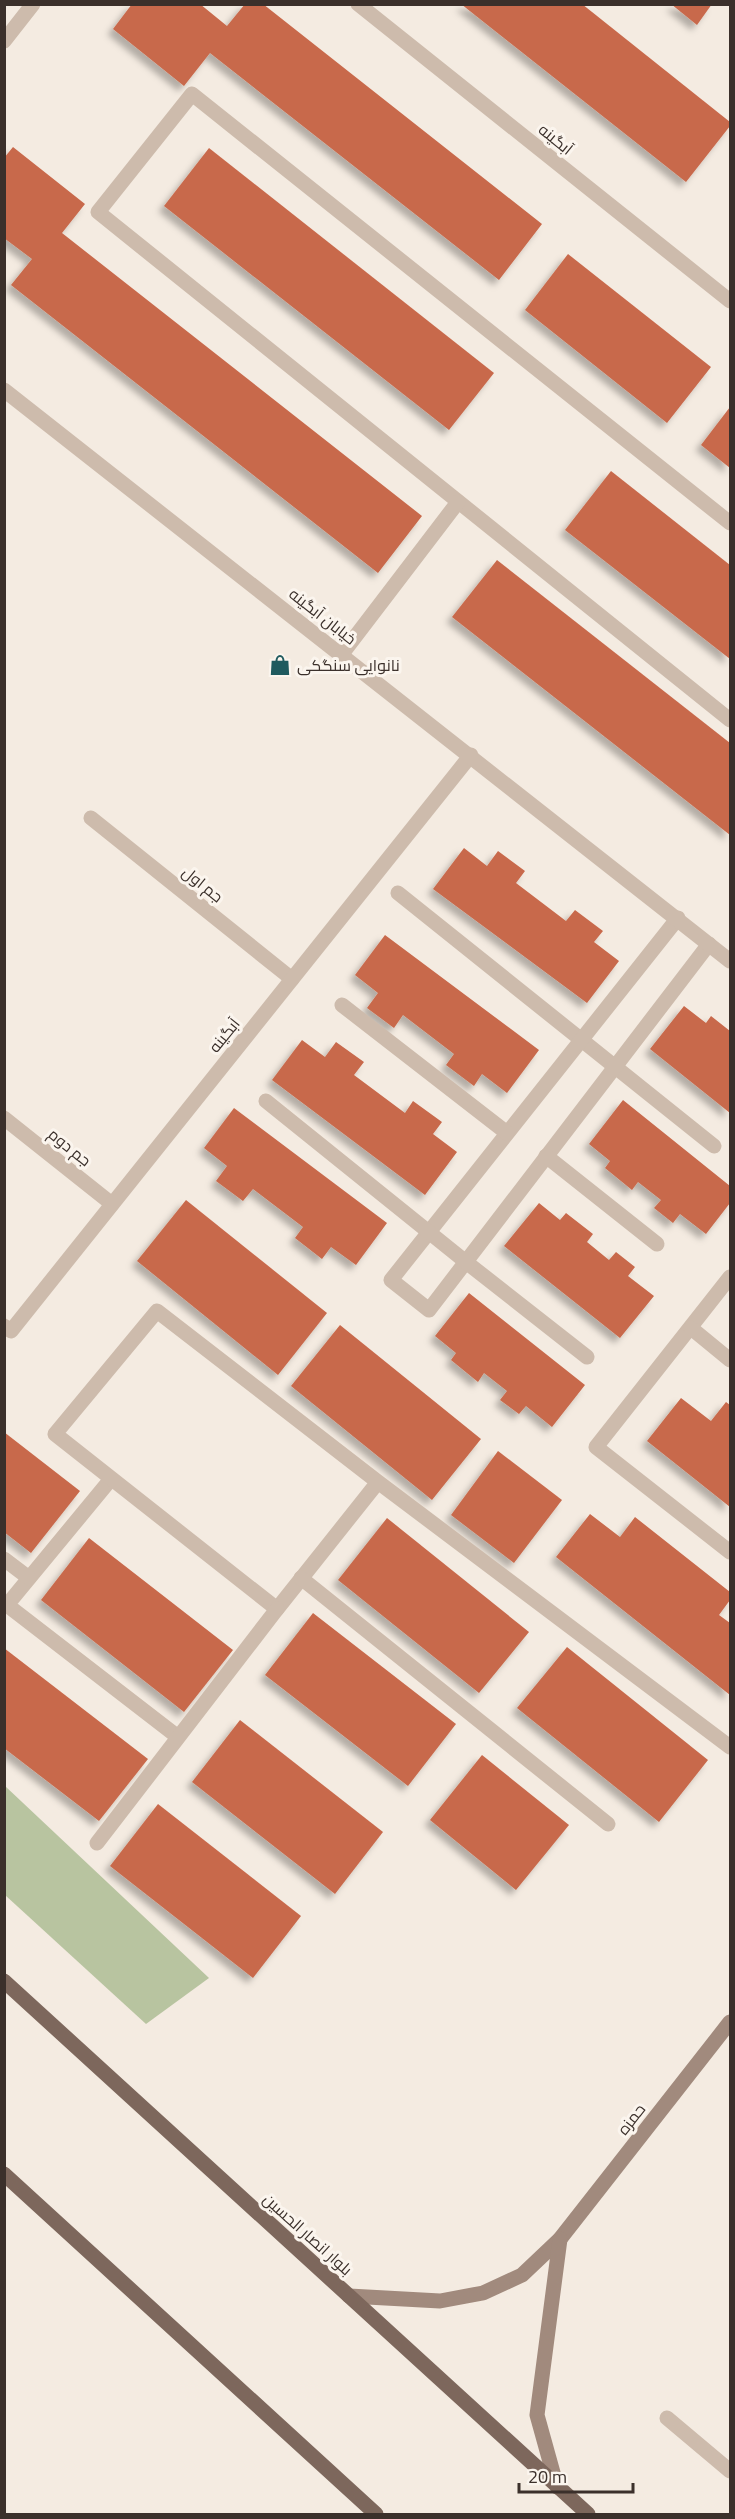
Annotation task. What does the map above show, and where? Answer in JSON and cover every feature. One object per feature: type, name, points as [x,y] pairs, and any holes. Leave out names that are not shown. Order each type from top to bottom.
[{"type":"main road","name":"بلوار انصار الحسین","points":[[4,1981],[588,2514]]},
{"type":"main road","name":"حمزه","points":[[349,2296],[440,2301],[483,2293],[522,2276],[560,2239],[730,2022]]},
{"type":"main road","points":[[4,2174],[376,2514]]},
{"type":"main road","points":[[558,2487],[537,2415],[560,2239]]},
{"type":"street","points":[[4,41],[33,4]]},
{"type":"street","name":"آبگینه","points":[[358,4],[730,301]]},
{"type":"street","points":[[730,523],[192,94],[98,212],[730,720]]},
{"type":"street","name":"خیابان آبگینه","points":[[4,390],[471,755],[730,961]]},
{"type":"street","points":[[342,654],[458,502]]},
{"type":"street","name":"آبگینه","points":[[4,1326],[11,1331],[471,755]]},
{"type":"street","name":"جم اول","points":[[91,818],[292,979]]},
{"type":"street","points":[[398,893],[714,1146]]},
{"type":"street","points":[[678,918],[391,1280],[429,1310],[709,944]]},
{"type":"street","points":[[342,1005],[507,1133]]},
{"type":"street","points":[[266,1101],[587,1357]]},
{"type":"street","name":"جم دوم","points":[[4,1118],[112,1204]]},
{"type":"street","points":[[546,1156],[657,1244]]},
{"type":"street","points":[[730,1277],[596,1447],[730,1552]]},
{"type":"street","points":[[277,1609],[55,1434],[157,1311],[378,1482],[730,1747]]},
{"type":"street","points":[[691,1328],[730,1360]]},
{"type":"street","points":[[111,1479],[6,1607],[178,1737]]},
{"type":"street","points":[[97,1843],[378,1482]]},
{"type":"street","points":[[4,1559],[29,1578]]},
{"type":"street","points":[[301,1578],[608,1824]]},
{"type":"street","points":[[667,2418],[730,2471]]},
{"type":"green space","points":[[5,1786],[209,1978],[146,2024],[5,1895]]},
{"type":"building","points":[[132,4],[200,4],[227,26],[245,4],[263,4],[542,224],[499,280],[210,53],[184,86],[113,29]]},
{"type":"building","points":[[461,4],[582,4],[730,122],[730,126],[686,182]]},
{"type":"building","points":[[671,4],[712,4],[697,25]]},
{"type":"building","points":[[13,147],[85,204],[62,233],[422,516],[378,573],[11,285],[32,259],[4,238],[4,158]]},
{"type":"building","points":[[209,148],[494,373],[449,430],[164,206]]},
{"type":"building","points":[[568,254],[711,367],[667,423],[525,310]]},
{"type":"building","points":[[730,407],[730,468],[701,445]]},
{"type":"building","points":[[611,471],[730,565],[730,659],[565,530]]},
{"type":"building","points":[[497,560],[730,743],[730,835],[452,617]]},
{"type":"building","points":[[464,848],[487,866],[498,851],[525,871],[516,883],[566,921],[575,910],[603,931],[594,942],[619,961],[587,1003],[433,889]]},
{"type":"building","points":[[385,935],[539,1050],[507,1093],[482,1074],[474,1086],[446,1065],[454,1054],[403,1015],[394,1028],[367,1008],[378,993],[355,975]]},
{"type":"building","points":[[684,1006],[706,1023],[711,1016],[730,1031],[730,1113],[650,1049]]},
{"type":"building","points":[[302,1040],[325,1057],[336,1042],[364,1062],[354,1075],[405,1113],[413,1101],[442,1122],[433,1134],[457,1152],[425,1195],[272,1080]]},
{"type":"building","points":[[623,1100],[730,1186],[730,1203],[706,1234],[680,1214],[673,1223],[654,1208],[661,1200],[638,1182],[632,1190],[605,1168],[610,1161],[589,1144]]},
{"type":"building","points":[[234,1108],[387,1223],[356,1265],[331,1247],[322,1259],[295,1238],[303,1227],[253,1189],[243,1201],[216,1181],[227,1166],[204,1148]]},
{"type":"building","points":[[186,1200],[327,1313],[278,1375],[137,1261]]},
{"type":"building","points":[[539,1203],[560,1220],[566,1213],[593,1234],[587,1242],[609,1260],[616,1252],[635,1267],[628,1276],[654,1296],[620,1338],[504,1246]]},
{"type":"building","points":[[469,1293],[585,1385],[552,1427],[526,1406],[519,1414],[500,1400],[507,1391],[484,1373],[478,1382],[451,1360],[456,1353],[435,1336]]},
{"type":"building","points":[[340,1325],[481,1439],[432,1500],[291,1386]]},
{"type":"building","points":[[681,1398],[711,1421],[726,1402],[730,1405],[730,1507],[647,1441]]},
{"type":"building","points":[[4,1432],[80,1491],[31,1553],[4,1532]]},
{"type":"building","points":[[498,1451],[562,1500],[514,1563],[451,1515]]},
{"type":"building","points":[[590,1514],[620,1537],[635,1517],[730,1592],[730,1600],[719,1615],[730,1623],[730,1695],[556,1557]]},
{"type":"building","points":[[387,1518],[529,1632],[479,1693],[338,1580]]},
{"type":"building","points":[[89,1538],[233,1650],[184,1712],[41,1600]]},
{"type":"building","points":[[313,1613],[456,1724],[408,1786],[265,1675]]},
{"type":"building","points":[[567,1647],[708,1760],[659,1822],[517,1708]]},
{"type":"building","points":[[4,1648],[148,1759],[99,1821],[4,1748]]},
{"type":"building","points":[[240,1720],[383,1832],[335,1894],[192,1782]]},
{"type":"building","points":[[482,1755],[569,1825],[516,1890],[430,1820]]},
{"type":"building","points":[[158,1804],[301,1916],[253,1978],[110,1866]]},
{"type":"place","name":"نانوایی سنگکی","points":[[280,665]]}]
